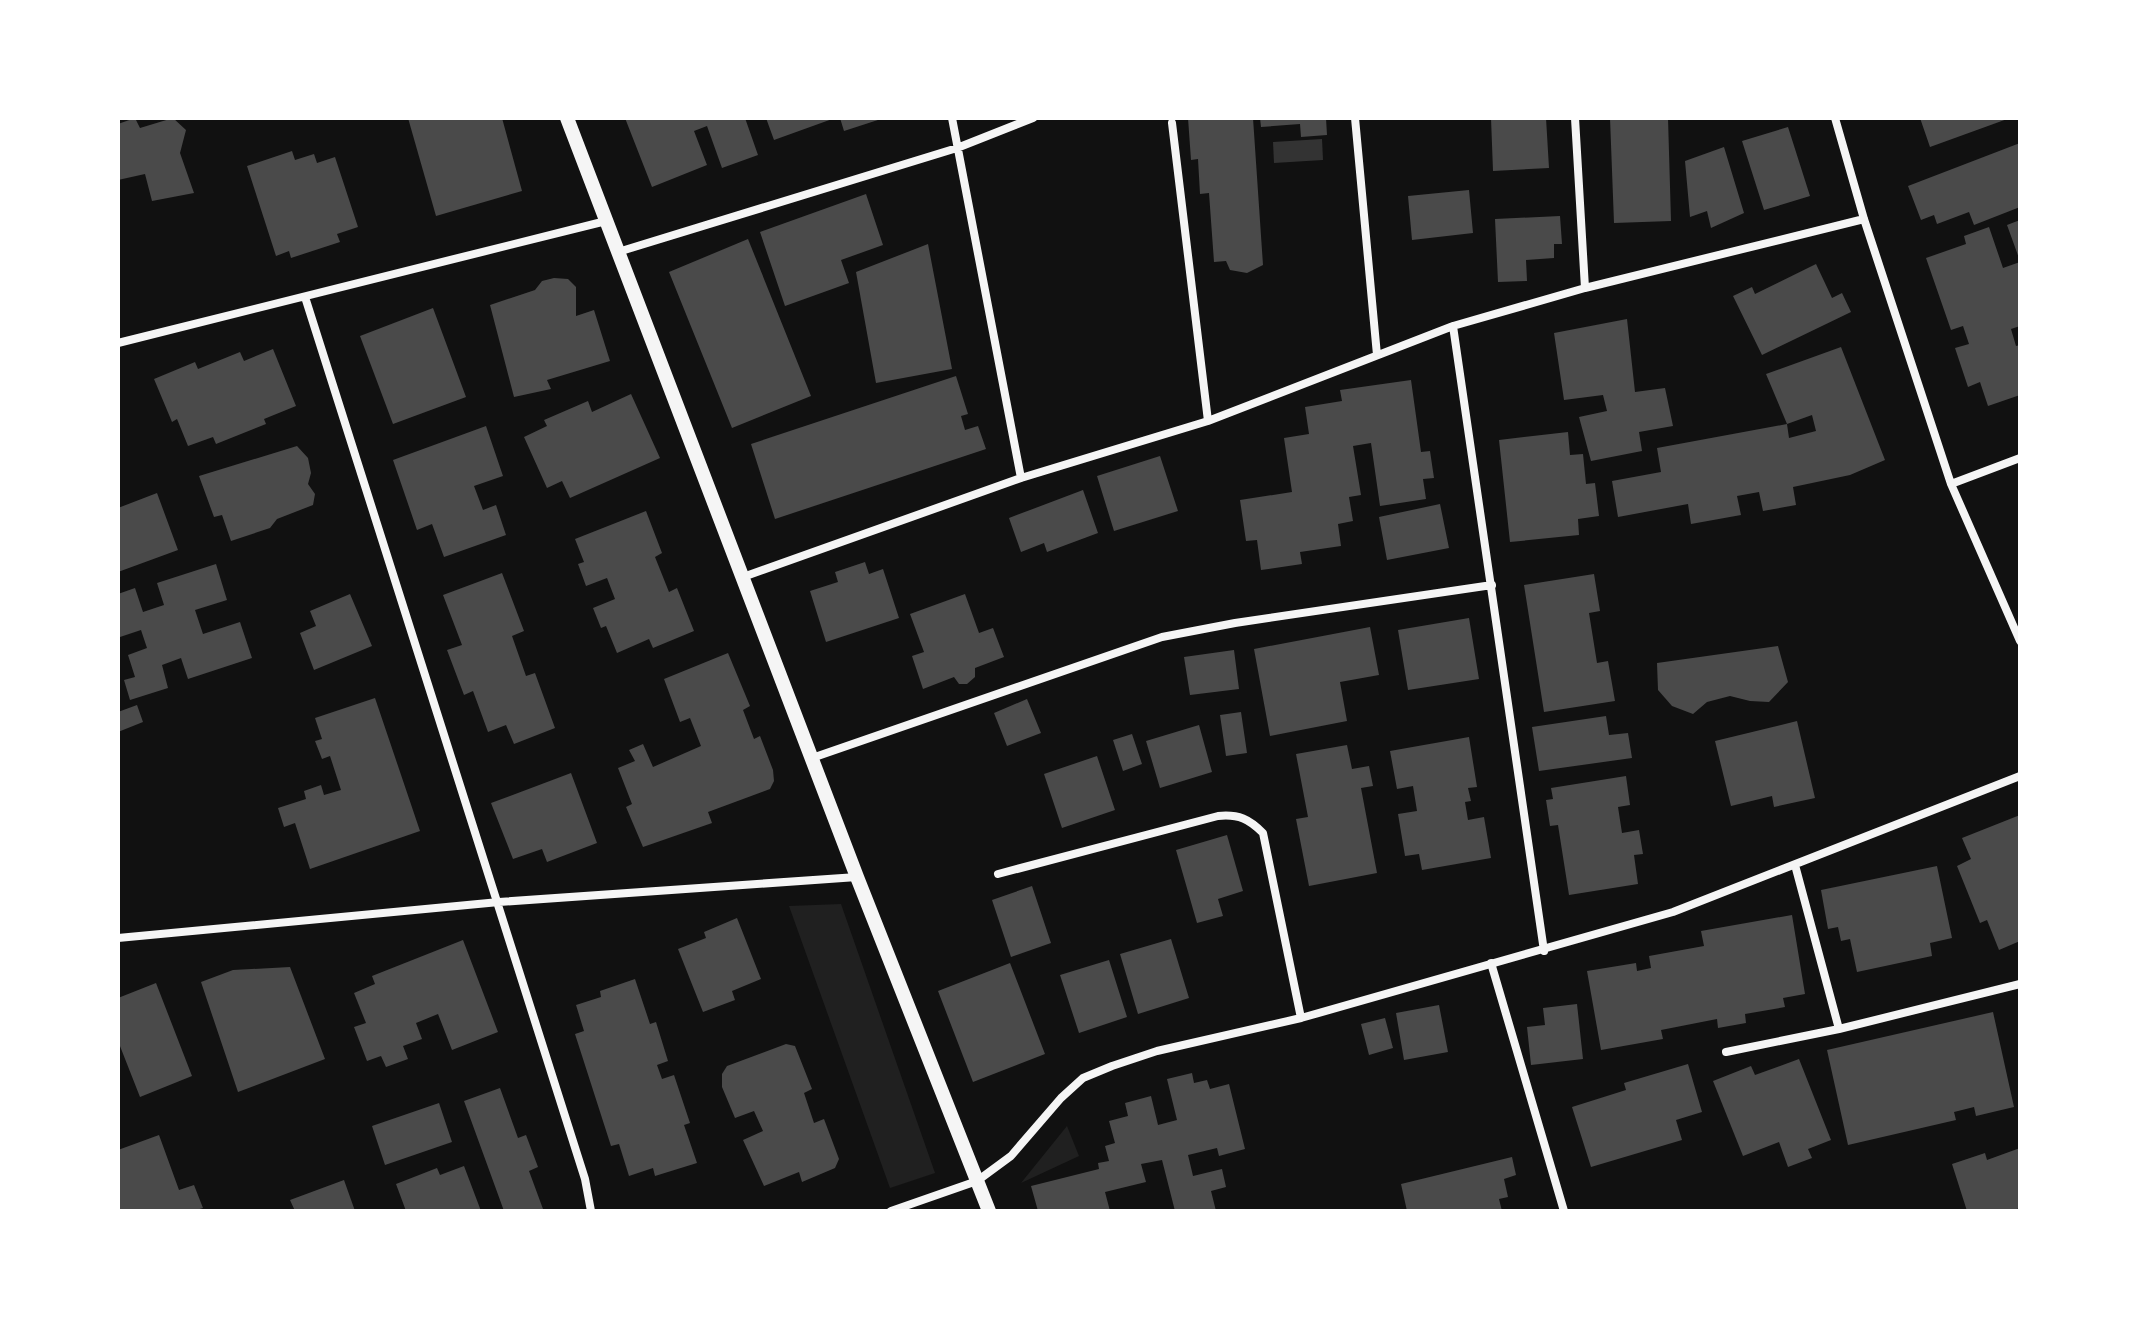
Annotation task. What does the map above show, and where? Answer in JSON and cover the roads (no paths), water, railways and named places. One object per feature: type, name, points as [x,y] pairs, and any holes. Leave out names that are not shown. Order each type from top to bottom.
[{"type":"street","points":[[567,118],[857,877],[989,1211]]},
{"type":"street","points":[[952,118],[1021,478]]},
{"type":"street","points":[[618,252],[957,148],[1033,118]]},
{"type":"street","points":[[1355,118],[1377,355]]},
{"type":"street","points":[[1575,118],[1585,288]]},
{"type":"street","points":[[1835,118],[1864,219],[1951,484],[2020,641]]},
{"type":"street","points":[[1172,123],[1208,421]]},
{"type":"street","points":[[743,577],[1021,478],[1208,421],[1453,326],[1585,288],[1864,219]]},
{"type":"street","points":[[118,343],[606,221]]},
{"type":"street","points":[[305,297],[499,902],[585,1179],[591,1211]]},
{"type":"street","points":[[1453,326],[1544,951]]},
{"type":"street","points":[[1951,484],[2020,458]]},
{"type":"street","points":[[812,758],[1162,637],[1235,623],[1492,585]]},
{"type":"street","points":[[891,1211],[977,1181],[1011,1156],[1061,1098],[1083,1078],[1157,1051],[1301,1018],[1673,912],[2020,776]]},
{"type":"street","points":[[998,874],[1218,816],[1235,815],[1250,820],[1263,833],[1266,843],[1301,1018]]},
{"type":"street","points":[[1795,865],[1839,1029]]},
{"type":"street","points":[[118,938],[499,902],[857,877]]},
{"type":"street","points":[[1491,963],[1564,1211]]},
{"type":"street","points":[[1726,1052],[1839,1029],[2020,984]]}]
